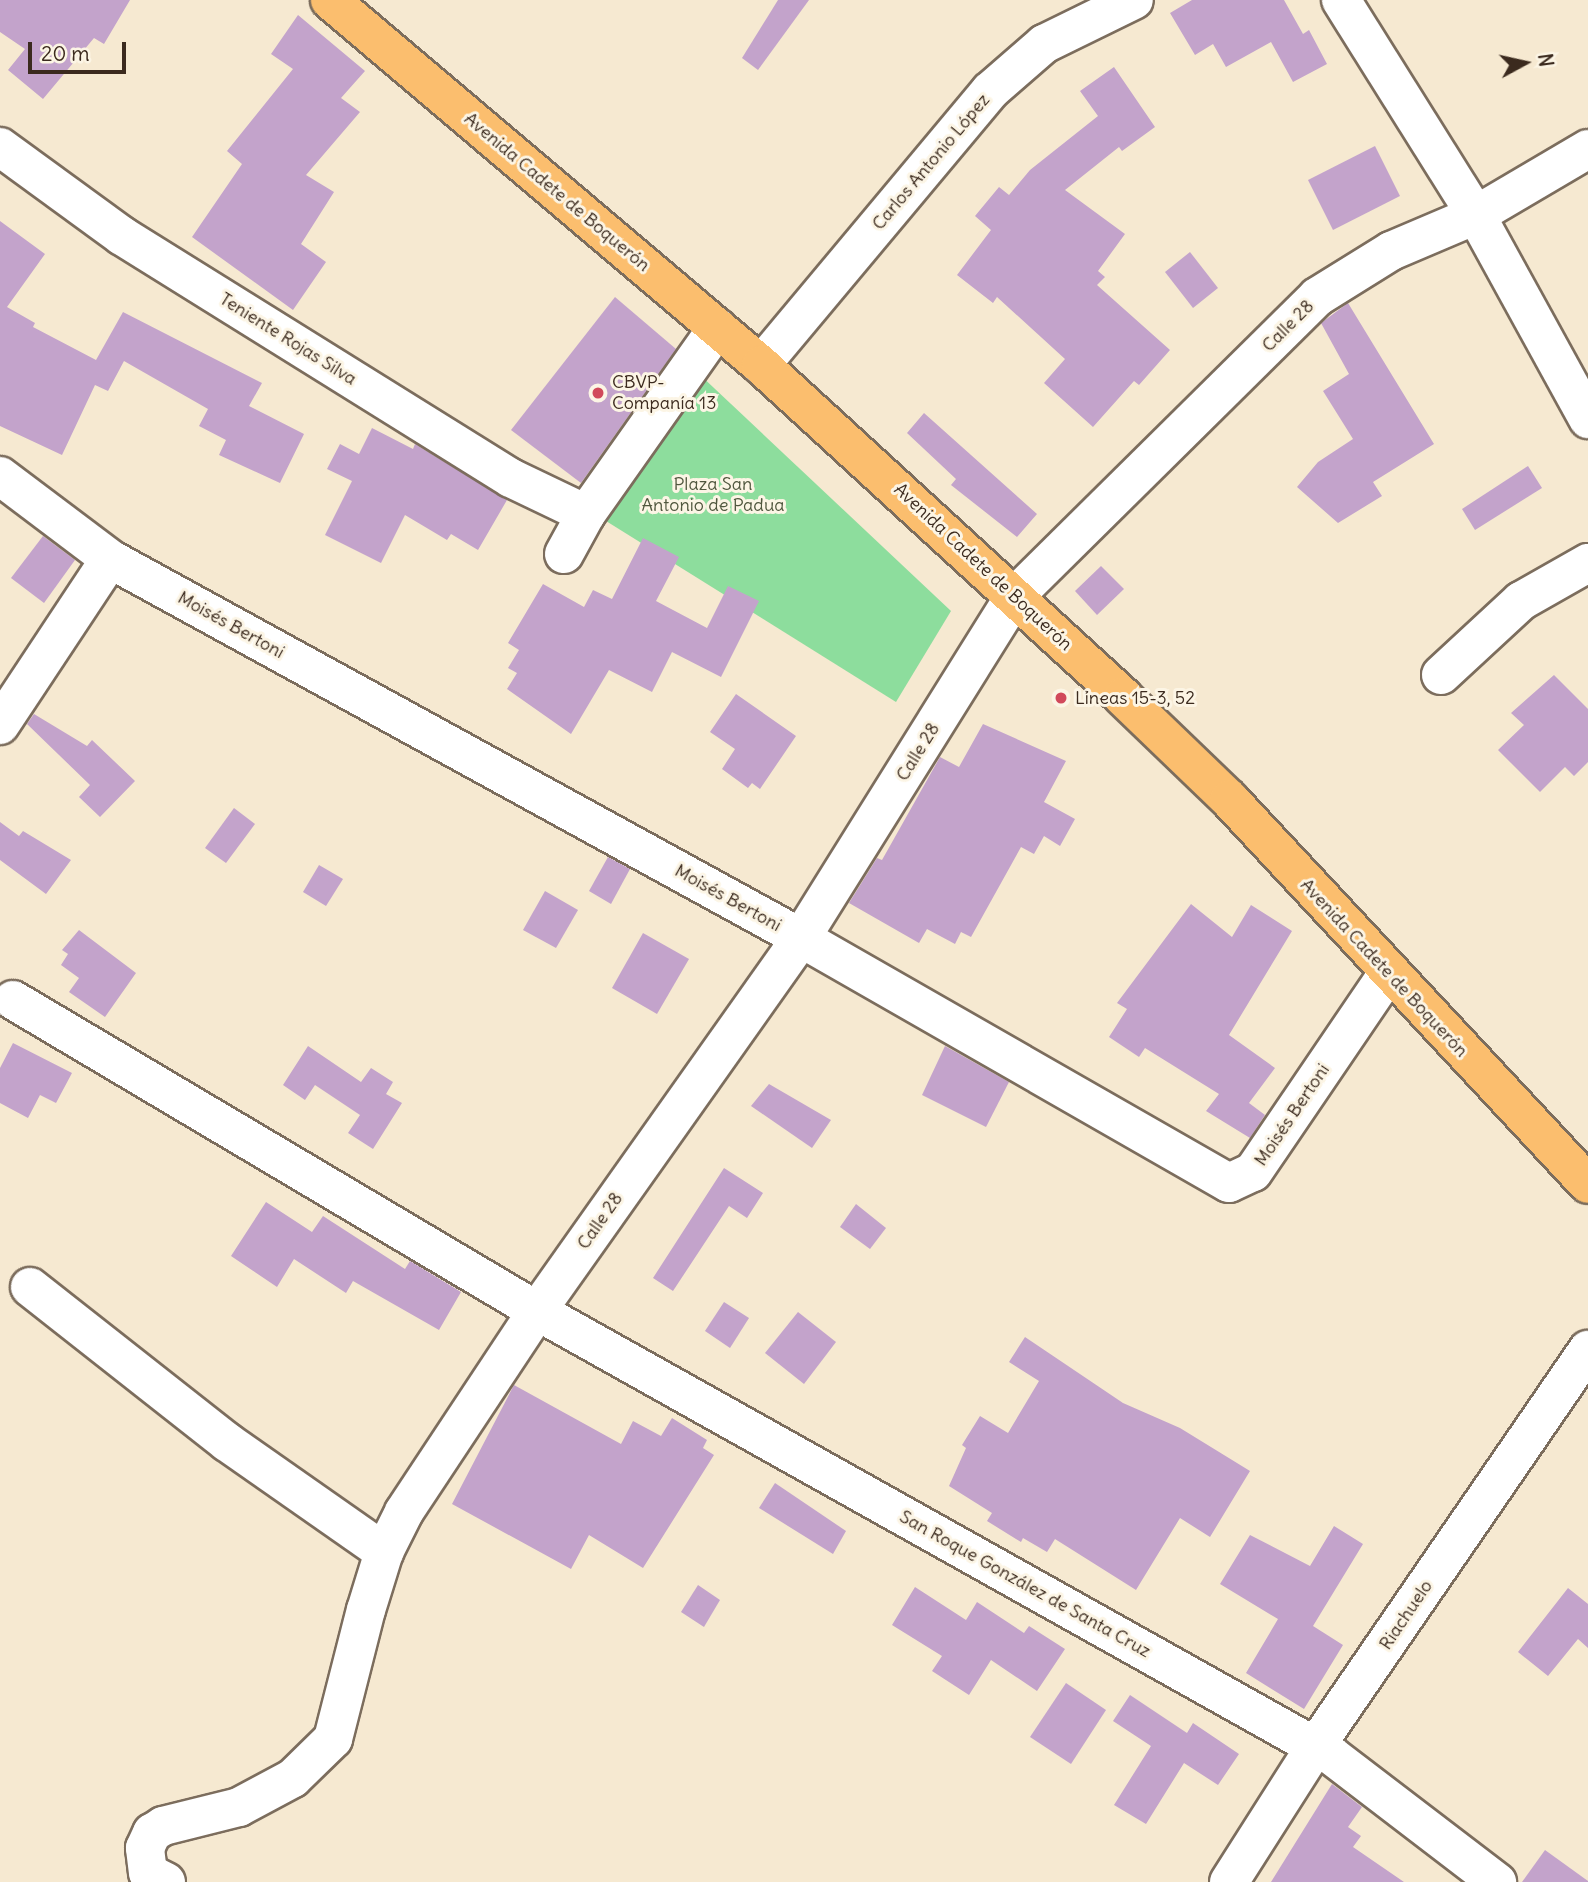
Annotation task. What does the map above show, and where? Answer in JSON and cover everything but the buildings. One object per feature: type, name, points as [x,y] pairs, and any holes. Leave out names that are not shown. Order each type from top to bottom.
[{"type":"main road","name":"Avenida Cadete de Boquerón","points":[[330,0],[761,365],[1015,597],[1229,799],[1388,973],[1588,1184]]},
{"type":"street","name":"Carlos Antonio López","points":[[761,365],[990,91],[1044,44],[1134,0]]},
{"type":"street","points":[[1341,0],[1476,215],[1588,419]]},
{"type":"street","name":"Teniente Rojas Silva","points":[[0,147],[133,243],[511,478],[586,514]]},
{"type":"street","name":"Calle 28","points":[[166,1882],[148,1872],[145,1848],[152,1833],[163,1826],[239,1807],[293,1778],[333,1739],[384,1552],[404,1513],[537,1311],[801,938],[1015,597],[1317,297],[1391,251],[1476,215],[1588,149]]},
{"type":"street","points":[[564,554],[586,514],[717,328]]},
{"type":"street","name":"Moisés Bertoni","points":[[0,476],[110,559],[801,938],[1229,1183],[1253,1172],[1388,973]]},
{"type":"street","points":[[0,725],[110,559]]},
{"type":"street","points":[[1441,675],[1521,601],[1588,563]]},
{"type":"street","name":"San Roque González de Santa Cruz","points":[[13,1000],[537,1311],[1315,1747],[1497,1882]]},
{"type":"street","points":[[30,1287],[227,1442],[384,1552]]},
{"type":"street","name":"Riachuelo","points":[[1229,1882],[1315,1747],[1588,1350]]},
{"type":"green space","name":"Plaza San Antonio de Padua","points":[[697,372],[951,611],[896,702],[598,516]]},
{"type":"place","name":"CBVP- Companía 13","points":[[598,393]]},
{"type":"place","name":"Líneas 15-3, 52","points":[[1061,698]]}]
